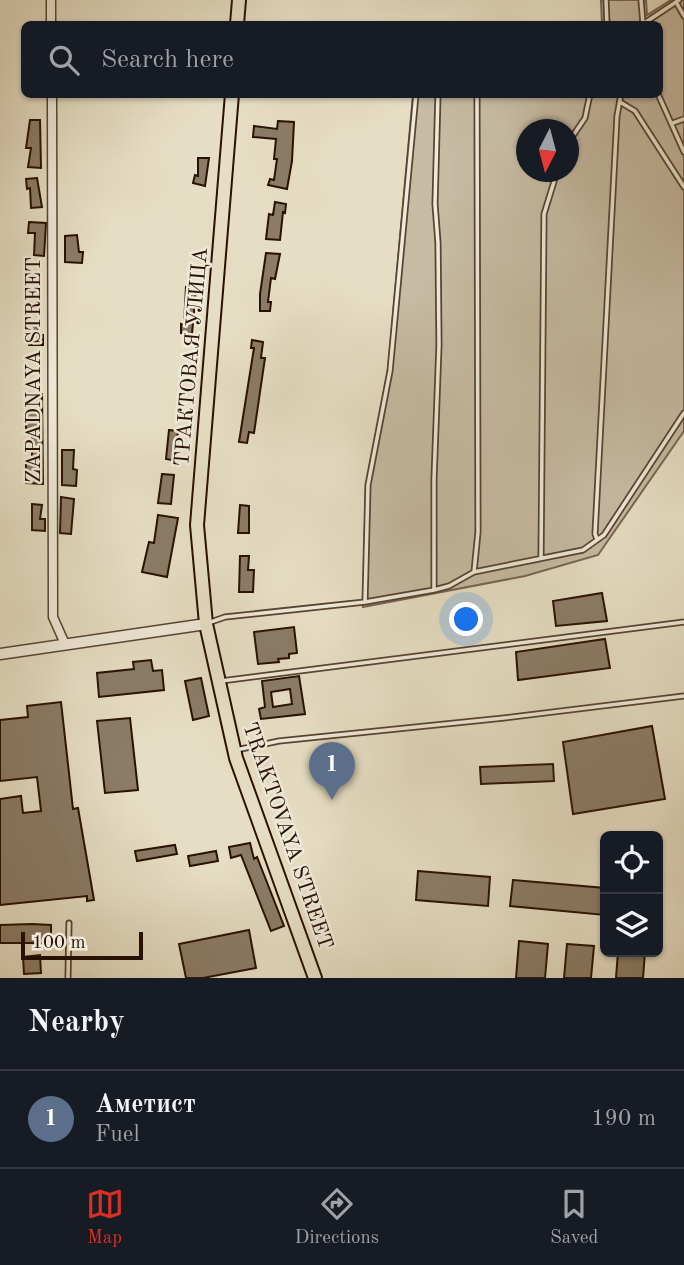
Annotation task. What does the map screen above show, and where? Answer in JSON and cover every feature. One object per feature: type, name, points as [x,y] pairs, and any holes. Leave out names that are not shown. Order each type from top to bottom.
[{"type":"main road","points":[[237,21],[239,0]]},
{"type":"main road","name":"ТРАКТОВАЯ УЛИЦА","points":[[206,624],[197,525],[232,98]]},
{"type":"main road","name":"TRAKTOVAYA STREET","points":[[206,624],[234,750],[316,978]]},
{"type":"street","points":[[51,0],[51,21]]},
{"type":"street","name":"ZAPADNAYA STREET","points":[[52,98],[53,617],[65,644]]},
{"type":"street","points":[[0,654],[206,624]]},
{"type":"lane","points":[[606,0],[607,21]]},
{"type":"lane","points":[[641,0],[643,21]]},
{"type":"lane","points":[[647,21],[677,1],[684,16]]},
{"type":"lane","points":[[365,601],[368,485],[390,371],[416,98]]},
{"type":"lane","points":[[434,590],[434,479],[439,345],[435,204],[438,98]]},
{"type":"lane","points":[[474,572],[478,532],[477,98]]},
{"type":"lane","points":[[579,127],[585,118],[589,98]]},
{"type":"lane","points":[[597,540],[595,534],[608,265],[620,98]]},
{"type":"lane","points":[[660,98],[684,152]]},
{"type":"lane","points":[[620,102],[635,111],[684,187]]},
{"type":"lane","points":[[673,123],[684,119]]},
{"type":"lane","points":[[541,558],[544,214],[554,182]]},
{"type":"lane","points":[[206,624],[225,617],[434,590],[449,586],[474,572],[583,550],[597,540],[617,518],[684,413]]},
{"type":"lane","points":[[219,681],[684,622]]},
{"type":"lane","points":[[234,750],[279,741],[684,696]]},
{"type":"lane","points":[[68,978],[69,923]]},
{"type":"shaded area","points":[[601,0],[646,0],[647,15],[671,0],[684,0],[684,431],[598,555],[525,576],[363,607],[366,485],[388,370],[413,98],[663,98],[663,21],[602,21]]},
{"type":"building","points":[[30,120],[40,120],[41,168],[28,167],[31,148],[26,148]]},
{"type":"building","points":[[278,121],[294,122],[287,189],[268,185],[270,179],[274,180],[276,139],[253,137],[254,126],[277,129]]},
{"type":"building","points":[[198,158],[209,158],[205,186],[193,183],[195,175],[198,176]]},
{"type":"building","points":[[37,178],[42,207],[31,208],[30,188],[27,189],[26,179]]},
{"type":"building","points":[[275,202],[286,204],[280,240],[266,239],[269,214],[273,215]]},
{"type":"building","points":[[29,222],[46,223],[44,256],[34,255],[35,233],[28,233]]},
{"type":"building","points":[[77,235],[79,252],[83,252],[82,263],[65,262],[65,236]]},
{"type":"building","points":[[266,253],[280,254],[275,279],[271,278],[268,302],[271,302],[270,311],[260,311],[260,294]]},
{"type":"building","points":[[186,287],[196,289],[192,334],[181,333],[181,324],[184,325]]},
{"type":"building","points":[[25,323],[38,323],[37,335],[43,335],[43,345],[29,345],[29,331],[25,330]]},
{"type":"building","points":[[252,340],[263,342],[261,358],[265,358],[254,433],[249,432],[247,443],[239,442],[254,348],[251,348]]},
{"type":"building","points":[[26,394],[42,394],[43,484],[26,483],[26,461],[32,460],[32,431],[26,431]]},
{"type":"building","points":[[169,430],[178,431],[178,461],[166,459]]},
{"type":"building","points":[[62,450],[74,450],[76,486],[62,485]]},
{"type":"building","points":[[162,474],[174,475],[171,504],[158,503]]},
{"type":"building","points":[[61,497],[74,499],[71,534],[60,533]]},
{"type":"building","points":[[32,504],[42,505],[40,519],[45,519],[45,531],[32,530]]},
{"type":"building","points":[[240,505],[249,506],[249,533],[238,533]]},
{"type":"building","points":[[158,515],[178,518],[167,577],[142,572],[149,542],[154,543]]},
{"type":"building","points":[[240,556],[249,556],[248,570],[254,570],[253,592],[239,592]]},
{"type":"building","points":[[602,593],[607,621],[556,626],[553,601]]},
{"type":"building","points":[[294,627],[297,653],[289,654],[289,658],[278,659],[279,662],[258,664],[254,632]]},
{"type":"building","points":[[605,639],[610,668],[518,680],[516,652]]},
{"type":"building","points":[[151,660],[153,671],[162,670],[164,690],[99,697],[97,673],[134,669],[133,662]]},
{"type":"building","points":[[299,676],[305,714],[261,719],[259,709],[265,707],[262,681]],"holes":[[[290,689],[292,704],[273,707],[271,692]]]},
{"type":"building","points":[[201,678],[209,716],[193,720],[185,681]]},
{"type":"building","points":[[61,702],[73,809],[78,808],[94,900],[87,901],[87,896],[0,905],[0,799],[21,796],[23,813],[41,811],[37,777],[0,781],[0,720],[28,717],[27,706]]},
{"type":"building","points":[[130,718],[138,790],[105,793],[97,721]]},
{"type":"building","points":[[652,726],[665,799],[573,814],[563,742]]},
{"type":"building","points":[[553,764],[554,781],[481,784],[480,767]]},
{"type":"building","points":[[250,843],[254,859],[257,857],[284,926],[271,931],[241,855],[231,858],[229,847]]},
{"type":"building","points":[[175,845],[177,854],[137,861],[135,851]]},
{"type":"building","points":[[216,851],[218,861],[190,866],[188,856]]},
{"type":"building","points":[[418,871],[490,877],[488,906],[416,900]]},
{"type":"building","points":[[513,880],[600,888],[600,915],[510,906]]},
{"type":"building","points":[[0,925],[51,925],[51,943],[0,943]]},
{"type":"building","points":[[249,930],[256,968],[203,978],[186,978],[179,944]]},
{"type":"building","points":[[519,941],[548,944],[545,978],[516,978]]},
{"type":"building","points":[[567,944],[594,946],[591,978],[564,978]]},
{"type":"building","points":[[40,955],[41,973],[24,974],[23,957]]},
{"type":"building","points":[[618,957],[645,957],[643,978],[616,978]]},
{"type":"place","name":"Аметист","points":[[332,800]]}]
